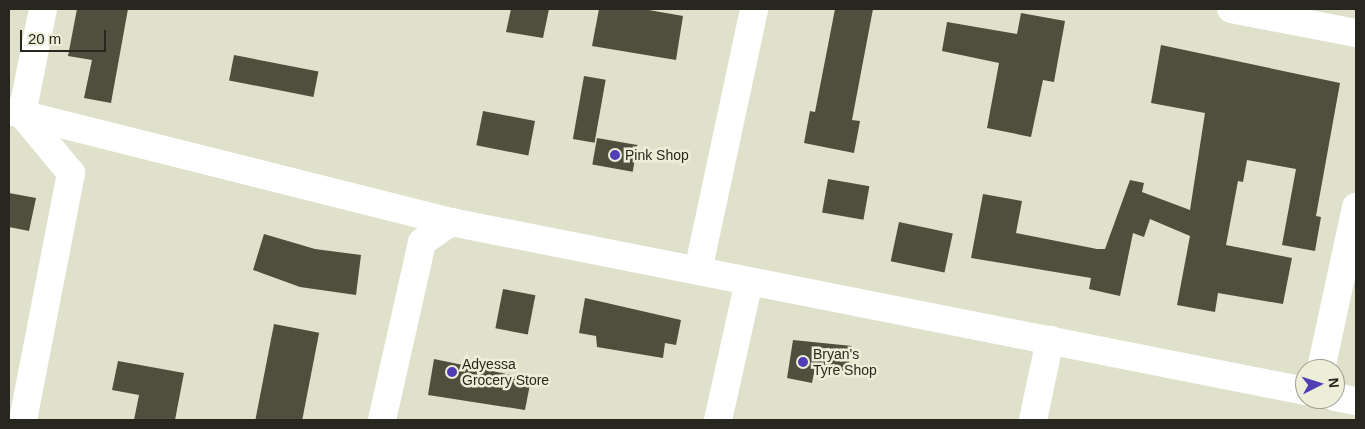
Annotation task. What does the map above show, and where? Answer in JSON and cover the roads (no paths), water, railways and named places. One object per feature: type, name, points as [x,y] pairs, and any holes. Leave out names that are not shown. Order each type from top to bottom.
[{"type":"street","points":[[15,112],[43,9]]},
{"type":"street","points":[[698,271],[754,9]]},
{"type":"street","points":[[1231,9],[1356,33]]},
{"type":"street","points":[[15,112],[451,222],[1295,389]]},
{"type":"street","points":[[15,112],[71,173],[23,420]]},
{"type":"street","points":[[1324,359],[1356,208]]},
{"type":"street","points":[[382,420],[422,242],[451,222]]},
{"type":"street","points":[[718,420],[749,281]]},
{"type":"street","points":[[1033,420],[1050,340]]},
{"type":"place","name":"Pink Shop","points":[[615,155]]},
{"type":"place","name":"Bryan's Tyre Shop","points":[[803,362]]},
{"type":"place","name":"Adyessa Grocery Store","points":[[452,372]]}]
